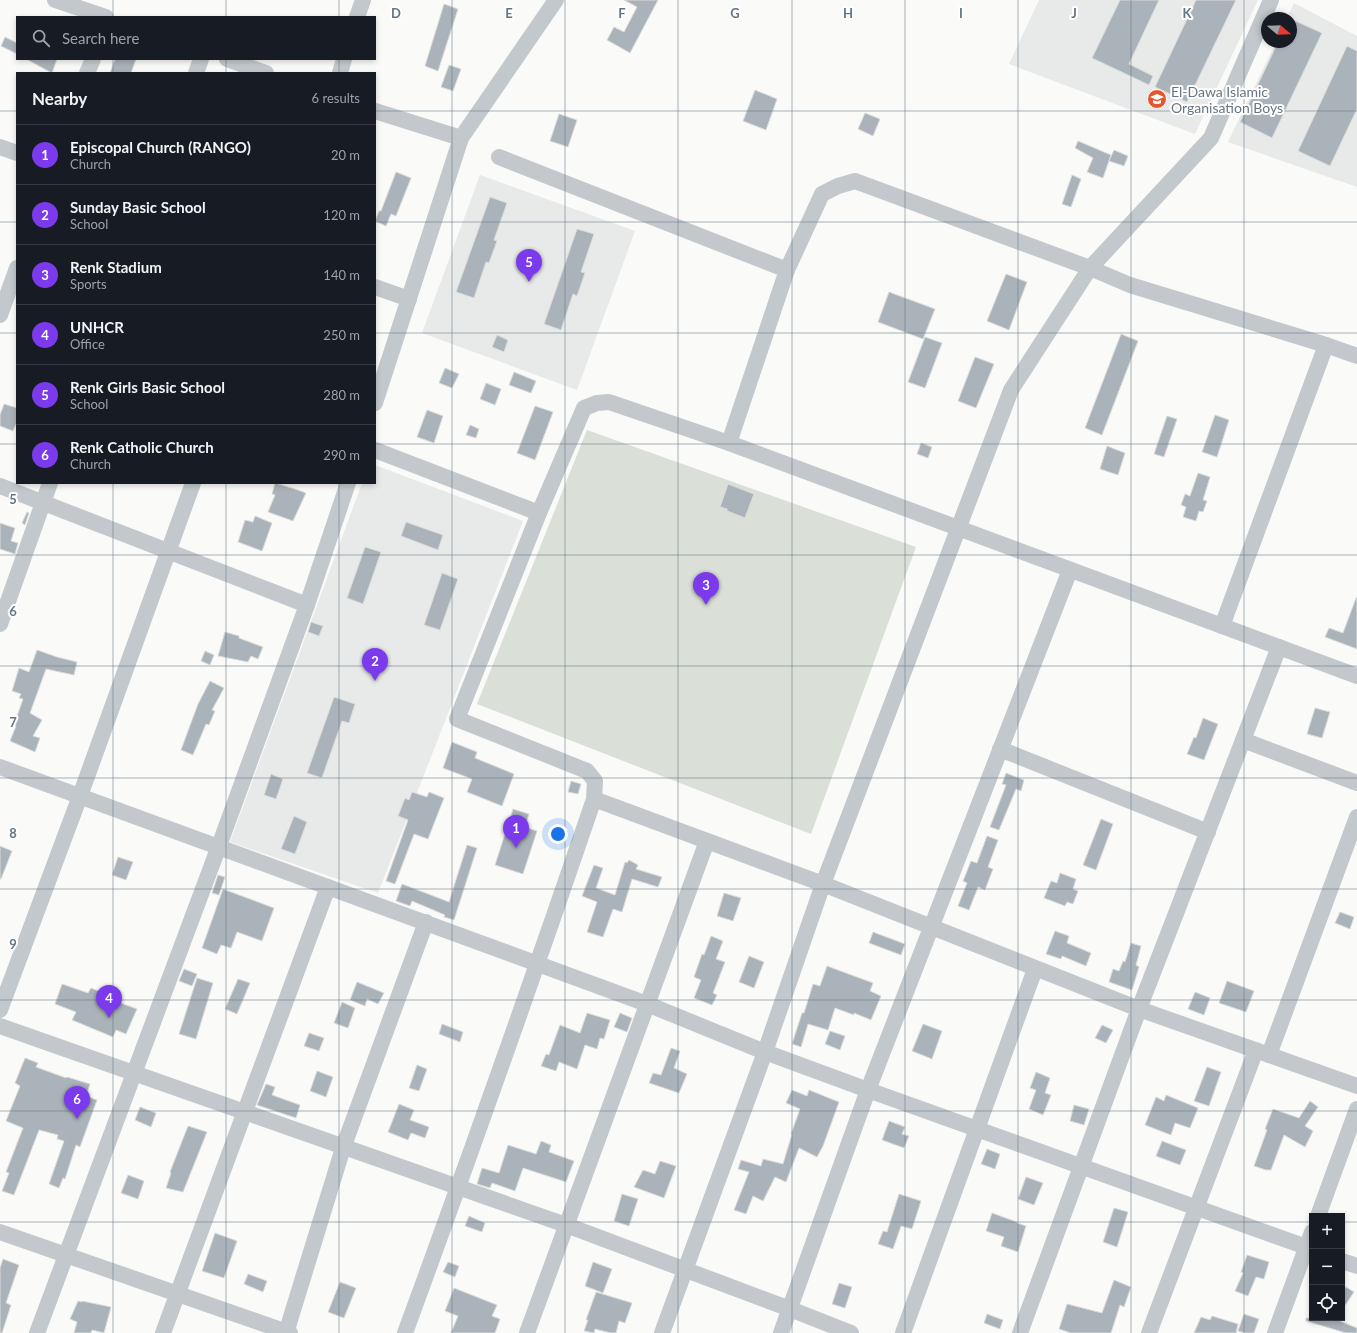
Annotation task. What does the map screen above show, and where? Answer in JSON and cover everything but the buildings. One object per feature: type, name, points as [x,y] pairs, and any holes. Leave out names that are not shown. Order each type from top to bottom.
[{"type":"street","points":[[56,0],[103,16]]},
{"type":"street","points":[[358,16],[363,0]]},
{"type":"street","points":[[376,400],[461,138],[556,0]]},
{"type":"street","points":[[662,1333],[765,1052],[824,884],[1011,390],[1090,268],[1211,138],[1271,0]]},
{"type":"street","points":[[88,72],[92,60]]},
{"type":"street","points":[[196,72],[201,60]]},
{"type":"street","points":[[230,60],[263,72]]},
{"type":"street","points":[[340,72],[344,60]]},
{"type":"street","points":[[376,111],[461,138]]},
{"type":"street","points":[[0,147],[16,154]]},
{"type":"street","points":[[499,157],[787,270]]},
{"type":"street","points":[[729,443],[787,270],[822,194],[838,186],[855,181],[1090,268],[1130,285],[1326,345],[1357,356]]},
{"type":"street","points":[[0,315],[16,271]]},
{"type":"street","points":[[376,287],[409,299]]},
{"type":"street","points":[[1222,626],[1326,345]]},
{"type":"street","points":[[405,1333],[538,964],[594,799],[595,781],[587,771],[457,719],[539,513],[584,408],[597,403],[609,402],[729,443],[1357,676]]},
{"type":"street","points":[[376,450],[539,513]]},
{"type":"street","points":[[0,624],[50,484]]},
{"type":"street","points":[[0,1010],[5,981],[80,796],[193,484]]},
{"type":"street","points":[[37,1333],[219,846],[307,605],[348,484]]},
{"type":"street","points":[[0,486],[307,605]]},
{"type":"street","points":[[781,1333],[868,1090],[930,927],[1070,570]]},
{"type":"street","points":[[1020,1333],[1139,1010],[1279,647]]},
{"type":"street","points":[[1243,740],[1357,783]]},
{"type":"street","points":[[1000,749],[1208,832]]},
{"type":"street","points":[[0,767],[647,1004],[765,1052],[868,1090],[1309,1248],[1275,1333]]},
{"type":"street","points":[[594,799],[824,884],[1139,1010],[1357,1086]]},
{"type":"street","points":[[1149,1333],[1195,1207],[1262,1053],[1357,817]]},
{"type":"street","points":[[527,1333],[707,841]]},
{"type":"street","points":[[163,1333],[328,887]]},
{"type":"street","points":[[0,1232],[287,1333],[343,1148],[426,922]]},
{"type":"street","points":[[903,1333],[978,1130],[1035,969]]},
{"type":"street","points":[[0,1026],[343,1148],[566,1225],[851,1333]]},
{"type":"street","points":[[1319,1213],[1357,1109]]},
{"type":"street","points":[[1345,1262],[1357,1266]]},
{"type":"shaded area","name":"El-Dawa Islamic Organisation Boys","points":[[1039,0],[1258,0],[1195,134],[1009,64]]},
{"type":"shaded area","name":"El-Dawa Islamic Organisation Boys","points":[[1294,3],[1357,36],[1357,187],[1228,142],[1273,48],[1297,48],[1297,12],[1290,12]]},
{"type":"shaded area","points":[[480,175],[635,231],[577,390],[422,333]]},
{"type":"shaded area","points":[[587,430],[916,547],[811,834],[477,704]]},
{"type":"shaded area","points":[[376,465],[523,521],[378,893],[230,842],[362,484],[376,484]]},
{"type":"place","name":"El-Dawa Islamic Organisation Boys","points":[[1157,99]]},
{"type":"place","name":"Renk Girls Basic School","points":[[529,282]]},
{"type":"place","name":"Renk Stadium","points":[[706,605]]},
{"type":"place","name":"Sunday Basic School","points":[[375,681]]},
{"type":"place","name":"Episcopal Church (RANGO)","points":[[516,848]]},
{"type":"place","name":"UNHCR","points":[[109,1018]]},
{"type":"place","name":"Renk Catholic Church","points":[[77,1119]]}]
